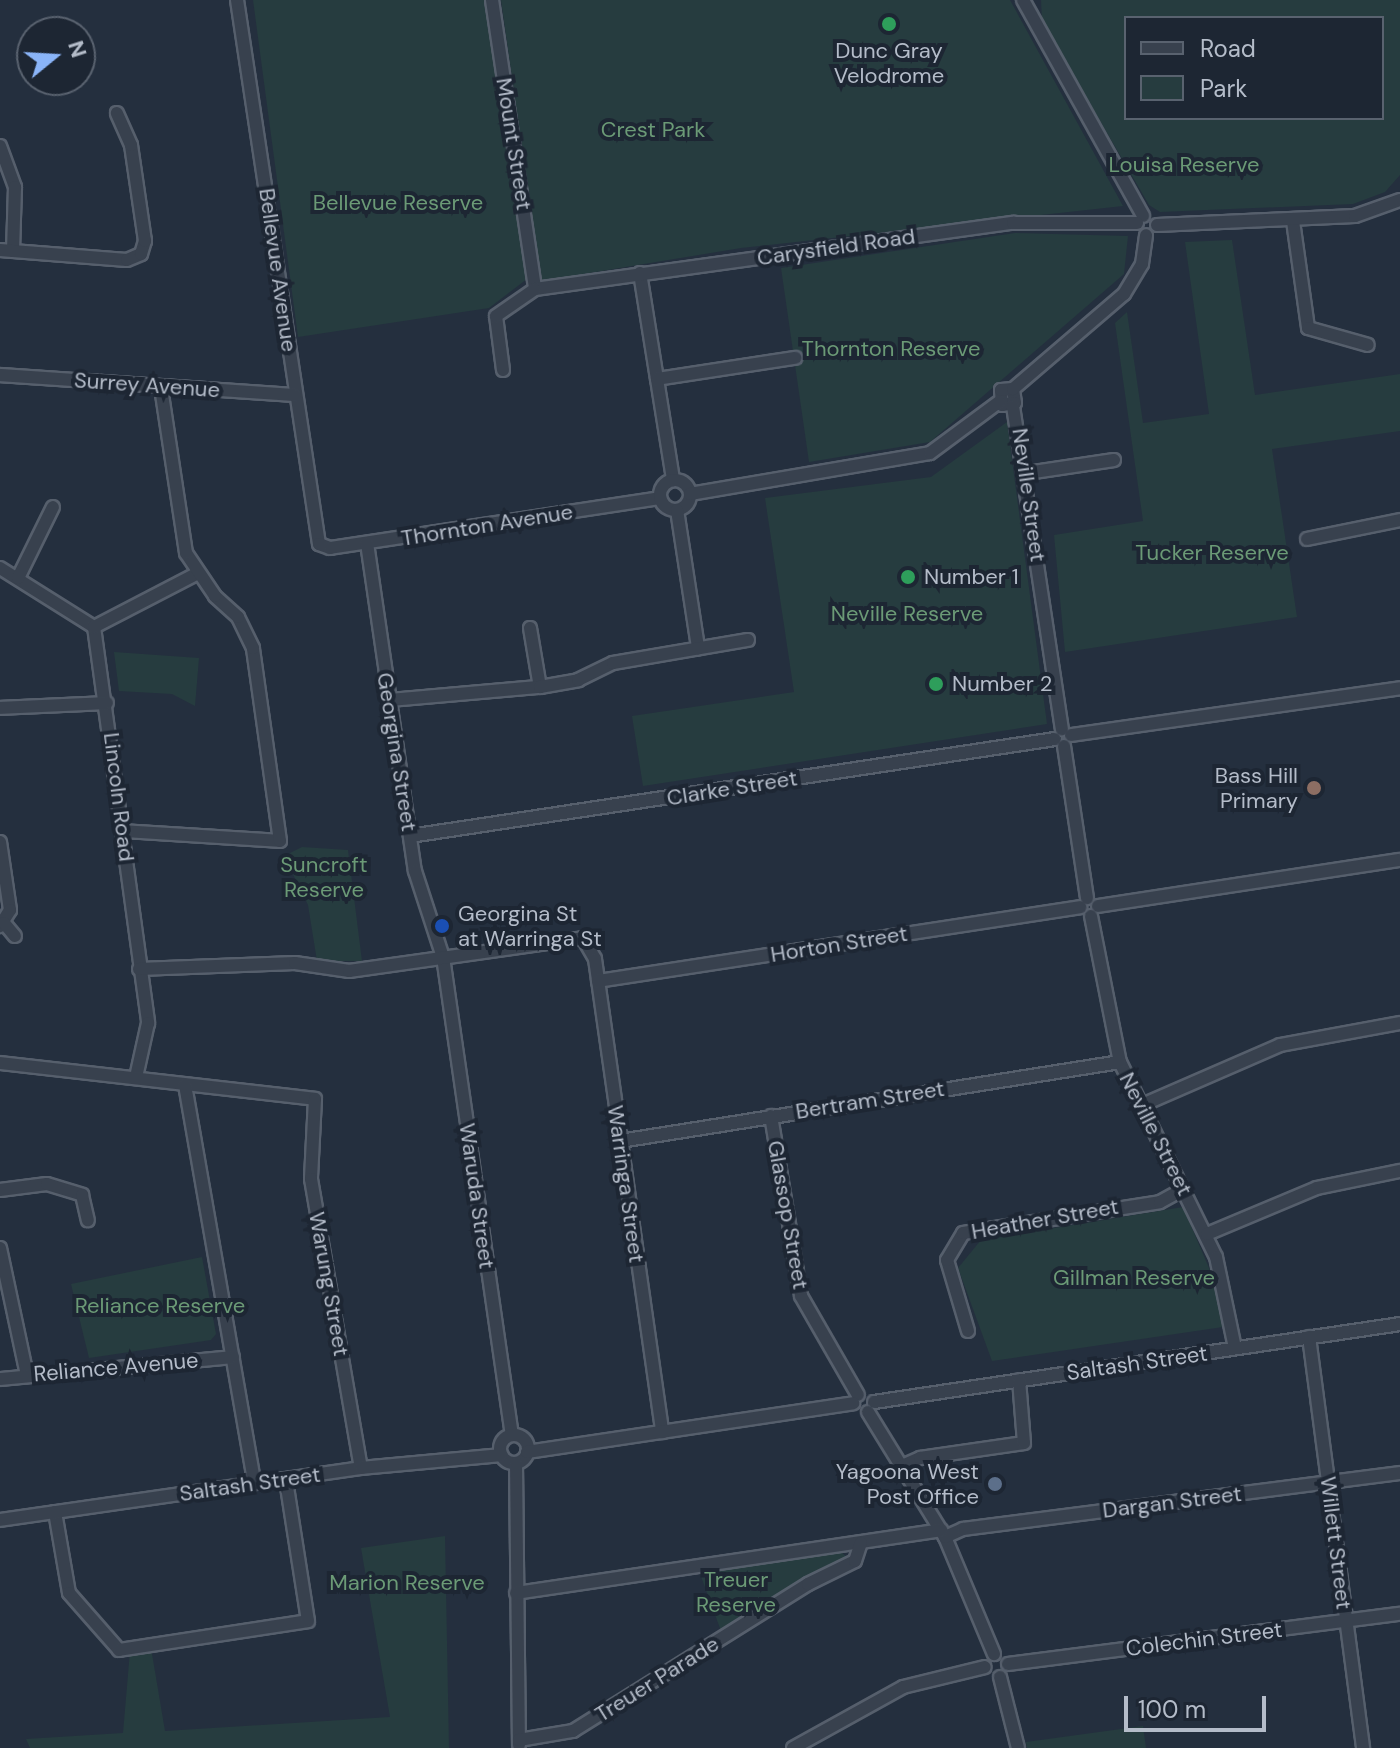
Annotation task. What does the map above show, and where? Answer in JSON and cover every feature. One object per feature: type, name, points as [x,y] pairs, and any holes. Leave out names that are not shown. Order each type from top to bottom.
[{"type":"street","name":"Bellevue Avenue","points":[[237,0],[316,539]]},
{"type":"street","name":"Mount Street","points":[[492,0],[535,289]]},
{"type":"street","points":[[677,510],[690,494],[930,453],[999,402],[1001,390],[1013,389],[1124,294],[1142,264],[1146,235],[1023,0]]},
{"type":"street","points":[[0,146],[15,187],[7,251],[127,260],[141,254],[145,241],[131,145],[117,113]]},
{"type":"street","points":[[1146,235],[1157,225],[1293,221],[1364,215],[1400,200]]},
{"type":"street","points":[[1140,219],[1152,217],[1157,225]]},
{"type":"street","name":"Carysfield Road","points":[[535,289],[1013,223],[1140,219]]},
{"type":"street","points":[[1293,221],[1308,328],[1368,345]]},
{"type":"street","points":[[640,273],[673,480]]},
{"type":"street","points":[[503,370],[496,316],[535,289]]},
{"type":"street","points":[[657,379],[795,358]]},
{"type":"street","name":"Surrey Avenue","points":[[0,375],[295,395]]},
{"type":"street","points":[[123,831],[280,841],[253,648],[238,617],[198,573],[186,553],[161,388]]},
{"type":"street","points":[[999,402],[1013,406],[1018,397],[1013,389]]},
{"type":"street","name":"Neville Street","points":[[1013,406],[1027,473],[1089,907],[1120,1062],[1207,1234],[1227,1293],[1235,1348]]},
{"type":"street","points":[[1027,473],[1114,460]]},
{"type":"street","points":[[673,480],[686,485],[690,494]]},
{"type":"street","points":[[673,480],[661,488],[660,498],[677,510],[698,648]]},
{"type":"street","name":"Thornton Avenue","points":[[316,539],[326,548],[660,498]]},
{"type":"street","points":[[18,578],[53,507]]},
{"type":"street","points":[[1307,539],[1400,520]]},
{"type":"street","name":"Georgina Street","points":[[367,543],[415,871],[443,957]]},
{"type":"street","points":[[0,568],[94,627],[198,573]]},
{"type":"street","name":"Lincoln Road","points":[[94,627],[107,703],[148,1023],[136,1077]]},
{"type":"street","points":[[530,628],[540,687]]},
{"type":"street","points":[[390,700],[540,687],[578,680],[613,663],[748,640]]},
{"type":"street","name":"Clarke Street","points":[[410,836],[1400,688]]},
{"type":"street","points":[[0,708],[107,703]]},
{"type":"street","points":[[1,835],[10,910],[2,925],[15,936]]},
{"type":"street","name":"Horton Street","points":[[598,981],[1400,860]]},
{"type":"street","name":"Warringa Street","points":[[139,969],[295,963],[349,971],[585,932],[598,981],[662,1432]]},
{"type":"street","name":"Waruda Street","points":[[443,957],[512,1435]]},
{"type":"street","points":[[1140,1106],[1280,1045],[1400,1023]]},
{"type":"street","name":"Bertram Street","points":[[620,1141],[1120,1062]]},
{"type":"street","name":"Warung Street","points":[[0,1063],[185,1085],[319,1096],[311,1179],[361,1468]]},
{"type":"street","points":[[185,1085],[254,1482]]},
{"type":"street","name":"Glassop Street","points":[[771,1116],[801,1296],[856,1399]]},
{"type":"street","points":[[1207,1234],[1317,1188],[1400,1171]]},
{"type":"street","points":[[0,1190],[47,1184],[82,1195],[88,1220]]},
{"type":"street","name":"Heather Street","points":[[968,1331],[947,1260],[963,1233],[1160,1202],[1183,1189]]},
{"type":"street","points":[[0,1248],[27,1375]]},
{"type":"street","name":"Saltash Street","points":[[871,1407],[1019,1380],[1400,1324]]},
{"type":"street","name":"Willett Street","points":[[1309,1337],[1363,1748]]},
{"type":"street","name":"Reliance Avenue","points":[[0,1379],[233,1357]]},
{"type":"street","points":[[902,1466],[920,1458],[1024,1443],[1019,1380]]},
{"type":"street","points":[[519,1744],[516,1463],[527,1452],[662,1432],[856,1399],[868,1394],[871,1407],[902,1466],[943,1533],[994,1654],[1008,1664],[1000,1677],[1018,1748]]},
{"type":"street","points":[[516,1463],[501,1455],[502,1442],[512,1435],[524,1440],[527,1452]]},
{"type":"street","name":"Saltash Street","points":[[0,1520],[361,1468],[501,1455]]},
{"type":"street","name":"Dargan Street","points":[[516,1593],[963,1529],[1400,1473]]},
{"type":"street","points":[[55,1512],[69,1593],[119,1650],[308,1621],[286,1480]]},
{"type":"street","name":"Treuer Parade","points":[[519,1744],[573,1731],[808,1584],[855,1561],[861,1543]]},
{"type":"street","name":"Colechin Street","points":[[1008,1664],[1400,1614]]},
{"type":"street","points":[[793,1748],[903,1687],[985,1667],[994,1654]]},
{"type":"street","points":[[985,1667],[991,1676],[1000,1677]]},
{"type":"green space","name":"Bellevue Reserve","points":[[253,0],[485,0],[527,279],[489,308],[298,337]]},
{"type":"green space","name":"Crest Park","points":[[501,0],[1010,0],[1123,206],[741,248],[541,281]]},
{"type":"green space","name":"Louisa Reserve","points":[[1041,0],[1400,0],[1400,175],[1385,192],[1353,204],[1160,212],[1149,205],[1042,21]]},
{"type":"green space","name":"Thornton Reserve","points":[[1015,233],[1128,236],[1124,274],[930,442],[809,462],[781,268]]},
{"type":"green space","name":"Tucker Reserve","points":[[1232,240],[1255,395],[1400,374],[1400,431],[1272,449],[1297,617],[1065,652],[1054,535],[1143,521],[1115,323],[1127,312],[1143,423],[1209,414],[1185,242]]},
{"type":"green space","name":"Neville Reserve","points":[[1007,422],[1047,724],[643,786],[632,716],[794,692],[765,498],[931,477]]},
{"type":"green space","points":[[114,652],[199,658],[195,706],[172,694],[119,691]]},
{"type":"green space","name":"Suncroft Reserve","points":[[302,847],[348,850],[362,961],[317,961],[308,905],[284,856]]},
{"type":"green space","name":"Gillman Reserve","points":[[1183,1207],[1212,1275],[1223,1327],[992,1361],[958,1268],[981,1240]]},
{"type":"green space","name":"Reliance Reserve","points":[[202,1257],[216,1334],[211,1340],[89,1358],[71,1284]]},
{"type":"green space","name":"Marion Reserve","points":[[445,1536],[449,1748],[30,1748],[26,1739],[123,1733],[130,1651],[151,1648],[165,1731],[390,1717],[361,1548]]},
{"type":"green space","name":"Treuer Reserve","points":[[840,1551],[849,1559],[721,1631],[699,1571]]},
{"type":"green space","points":[[1143,1726],[1146,1748],[1027,1748],[1026,1742]]},
{"type":"place","name":"Dunc Gray Velodrome","points":[[889,24]]},
{"type":"place","name":"Number 1","points":[[908,577]]},
{"type":"place","name":"Number 2","points":[[936,684]]},
{"type":"place","name":"Bass Hill Primary","points":[[1314,788]]},
{"type":"place","name":"Georgina St at Warringa St","points":[[442,926]]},
{"type":"place","name":"Yagoona West Post Office","points":[[995,1484]]}]
